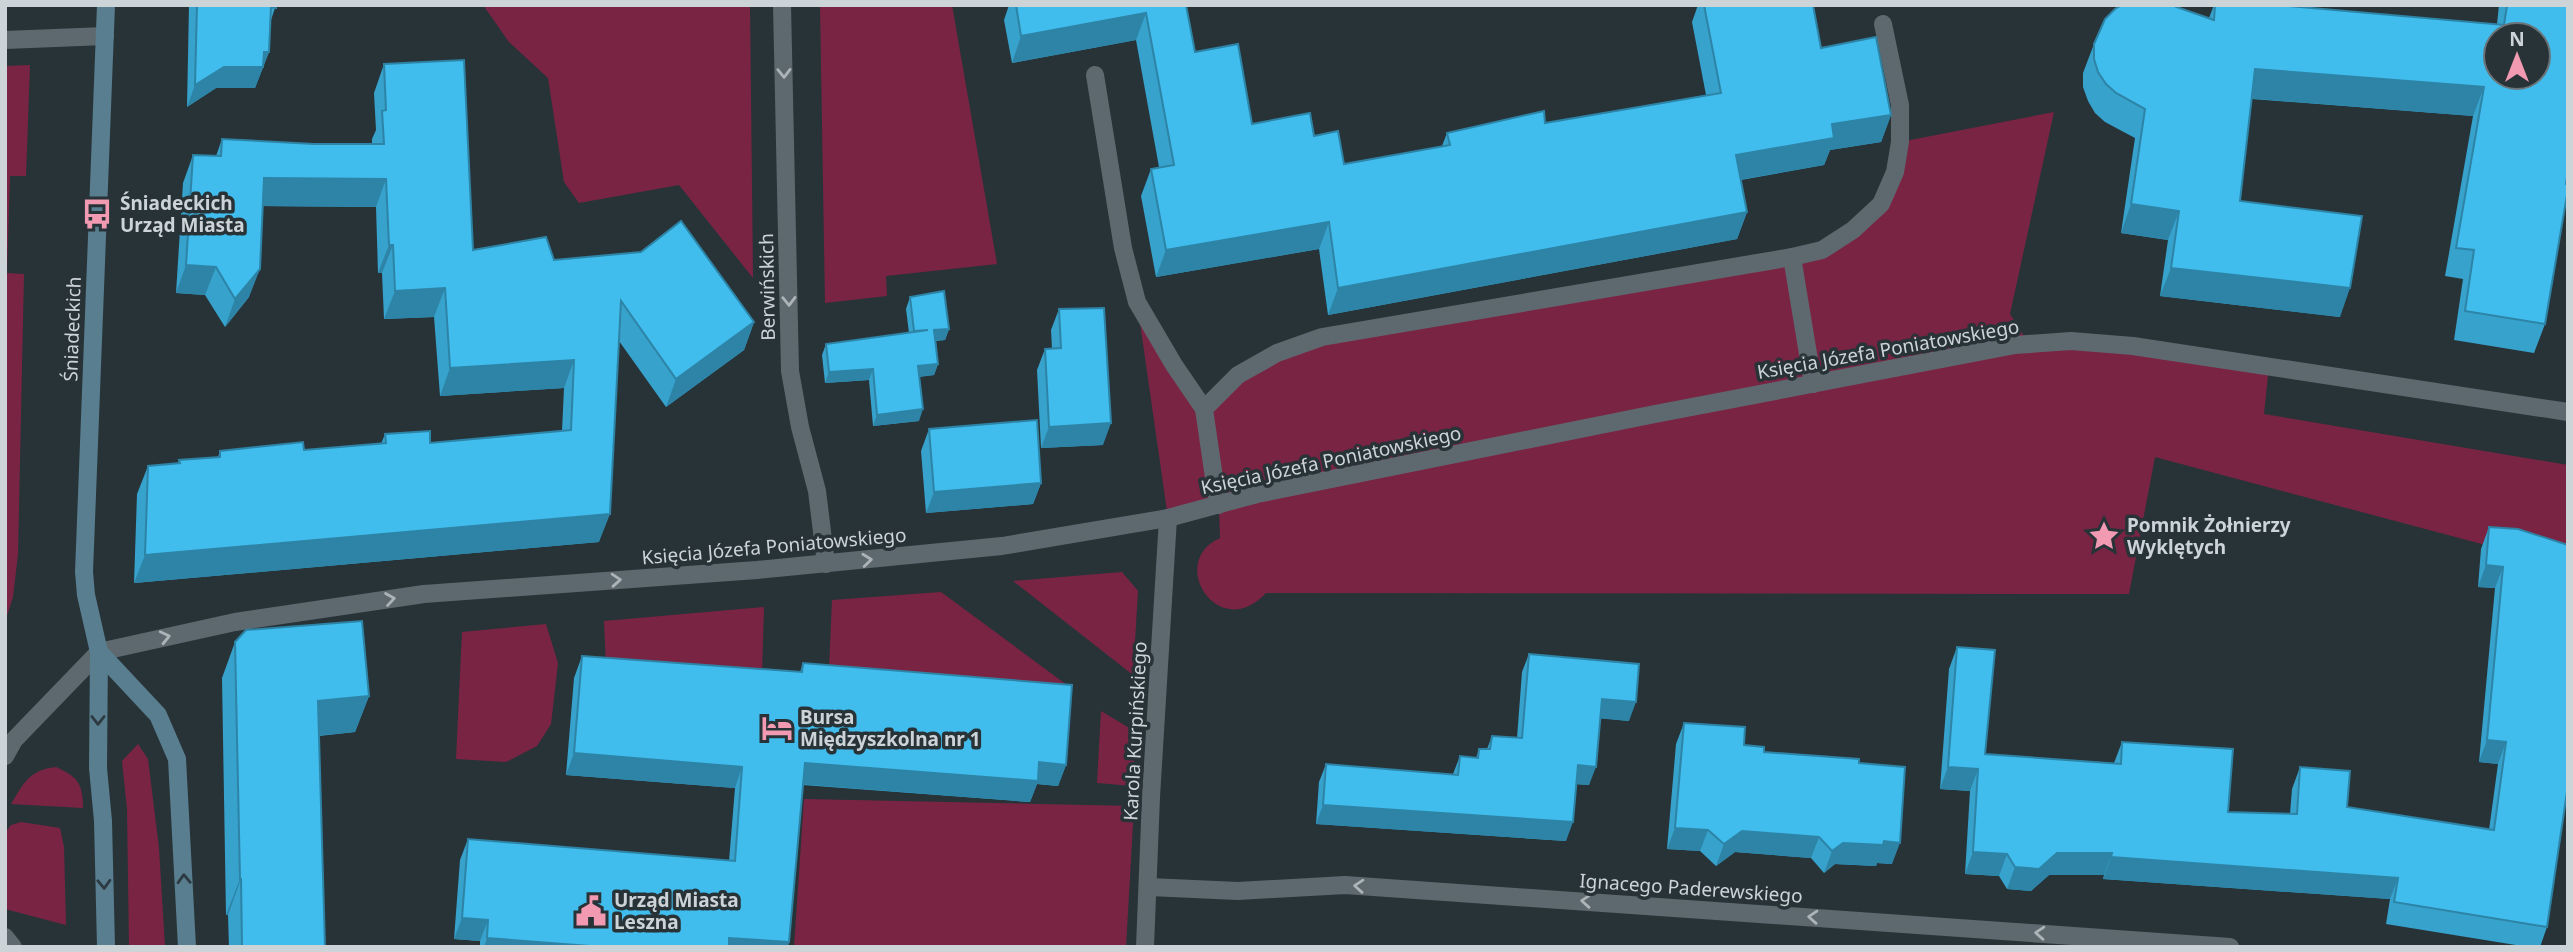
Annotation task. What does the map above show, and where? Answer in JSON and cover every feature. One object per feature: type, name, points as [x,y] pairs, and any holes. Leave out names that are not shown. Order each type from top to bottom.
[{"type":"street","name":"Śniadeckich","points":[[106,5],[84,572],[86,595],[99,652],[98,768],[103,821],[106,947]]},
{"type":"street","name":"Berwińskich","points":[[782,5],[790,371],[800,427],[817,491],[826,564]]},
{"type":"street","points":[[1204,408],[1238,375],[1277,353],[1322,337],[1822,250],[1853,230],[1881,204],[1895,172],[1900,142],[1900,105],[1883,23]]},
{"type":"street","points":[[5,40],[105,36]]},
{"type":"street","points":[[1096,75],[1125,256],[1138,302],[1174,365],[1204,408],[1219,505]]},
{"type":"street","points":[[1792,257],[1813,384]]},
{"type":"street","name":"Księcia Józefa Poniatowskiego","points":[[99,652],[235,622],[424,594],[826,564],[1002,546],[1168,518],[1257,494],[2015,345],[2071,341],[2217,357],[2568,412]]},
{"type":"street","name":"Karola Kurpińskiego","points":[[1145,947],[1168,518]]},
{"type":"street","points":[[8,745],[99,652],[158,715],[177,759],[187,947]]},
{"type":"street","name":"Ignacego Paderewskiego","points":[[1149,887],[1238,891],[1345,885],[2230,947]]},
{"type":"street","points":[[5,937],[13,947]]},
{"type":"shaded area","points":[[483,5],[750,5],[753,278],[679,185],[579,203],[564,182],[548,78],[509,42]]},
{"type":"shaded area","points":[[820,5],[952,5],[997,264],[886,276],[887,296],[825,303]]},
{"type":"shaded area","points":[[30,65],[26,176],[10,176],[7,273],[24,274],[18,554],[13,597],[5,622],[5,66]]},
{"type":"shaded area","points":[[2054,112],[2010,314],[2029,344],[2269,366],[2264,414],[2568,465],[2568,567],[2155,457],[2129,594],[1266,593],[1248,606],[1231,609],[1217,604],[1205,594],[1198,579],[1198,564],[1205,549],[1220,538],[1219,508],[1168,518],[1137,302],[1204,408],[1277,353],[1792,257],[1853,230],[1881,204],[1900,142]]},
{"type":"shaded area","points":[[1122,572],[1138,591],[1133,675],[1013,581]]},
{"type":"shaded area","points":[[941,592],[1071,688],[829,670],[832,600]]},
{"type":"shaded area","points":[[764,607],[762,674],[606,665],[604,621]]},
{"type":"shaded area","points":[[546,624],[558,663],[551,724],[537,746],[506,762],[456,759],[462,632]]},
{"type":"shaded area","points":[[1101,711],[1136,732],[1133,786],[1097,783]]},
{"type":"shaded area","points":[[138,744],[148,759],[159,848],[165,947],[129,947],[127,809],[122,761]]},
{"type":"shaded area","points":[[56,767],[70,774],[78,782],[83,808],[11,804],[33,774]]},
{"type":"shaded area","points":[[804,799],[1134,806],[1126,947],[794,947]]},
{"type":"shaded area","points":[[21,822],[60,828],[64,847],[66,925],[5,909],[5,833],[11,825]]},
{"type":"building","points":[[197,5],[276,5],[276,8],[271,7],[269,52],[264,52],[263,67],[224,67],[195,85]]},
{"type":"building","points":[[1016,5],[1186,5],[1195,52],[1238,44],[1252,124],[1310,113],[1314,136],[1338,131],[1344,164],[1450,145],[1447,133],[1544,111],[1545,123],[1721,93],[1704,5],[1813,5],[1821,48],[1876,37],[1891,115],[1832,124],[1834,138],[1736,155],[1747,212],[1338,288],[1329,222],[1166,250],[1151,169],[1174,165],[1146,13],[1021,36]]},
{"type":"building","points":[[2122,5],[2171,5],[2214,20],[2215,5],[2278,5],[2482,23],[2482,87],[2255,69],[2240,201],[2362,216],[2350,288],[2171,268],[2179,211],[2131,204],[2145,109],[2116,93],[2098,72],[2094,59],[2094,44],[2105,19]]},
{"type":"building","points":[[2507,5],[2568,5],[2568,189],[2545,324],[2465,311],[2474,250],[2456,248],[2483,91],[2552,91],[2552,21],[2505,21]]},
{"type":"building","points":[[464,60],[473,250],[546,237],[554,260],[641,252],[681,221],[754,322],[676,379],[621,301],[610,514],[145,555],[148,466],[180,463],[179,460],[220,457],[220,451],[303,442],[304,450],[386,443],[385,434],[430,431],[430,443],[571,430],[574,360],[450,368],[445,288],[395,291],[393,245],[389,245],[386,179],[264,178],[260,269],[235,299],[216,267],[186,265],[193,155],[221,156],[222,139],[314,144],[384,144],[384,64]]},
{"type":"building","points":[[944,291],[949,329],[934,330],[938,364],[918,366],[923,409],[877,415],[873,369],[829,372],[826,344],[928,330],[914,331],[910,297]]},
{"type":"building","points":[[1104,308],[1111,423],[1049,427],[1045,349],[1061,348],[1059,309]]},
{"type":"building","points":[[1037,420],[1041,483],[934,492],[929,429]]},
{"type":"building","points":[[2489,527],[2518,529],[2568,545],[2568,785],[2547,927],[2394,902],[2398,878],[2111,857],[2112,853],[2057,853],[2039,869],[2015,867],[2007,854],[1973,852],[1978,769],[1948,767],[1957,647],[1995,650],[1985,754],[2121,764],[2122,742],[2233,749],[2228,812],[2297,814],[2300,767],[2350,771],[2347,807],[2494,830],[2506,742],[2487,740],[2503,567],[2486,565]]},
{"type":"building","points":[[362,621],[369,696],[318,701],[325,947],[242,947],[235,642],[246,630]]},
{"type":"building","points":[[1529,654],[1639,664],[1636,702],[1602,699],[1596,767],[1578,765],[1573,822],[1323,805],[1326,764],[1458,775],[1460,756],[1478,758],[1479,749],[1490,749],[1492,736],[1522,738]]},
{"type":"building","points":[[582,656],[802,672],[803,663],[1072,685],[1066,765],[1039,762],[1038,781],[805,763],[789,942],[729,938],[729,947],[603,947],[487,938],[488,920],[462,918],[468,839],[735,861],[742,767],[574,753]]},
{"type":"building","points":[[1684,723],[1745,727],[1744,745],[1764,747],[1764,752],[1859,759],[1859,763],[1905,767],[1900,843],[1843,843],[1832,851],[1819,837],[1742,831],[1724,844],[1708,830],[1675,828]]},
{"type":"place","name":"Śniadeckich Urząd Miasta","points":[[97,214]]},
{"type":"place","name":"Pomnik Żołnierzy Wyklętych","points":[[2104,536]]},
{"type":"place","name":"Bursa Międzyszkolna nr 1","points":[[777,728]]},
{"type":"place","name":"Urząd Miasta Leszna","points":[[591,911]]}]
